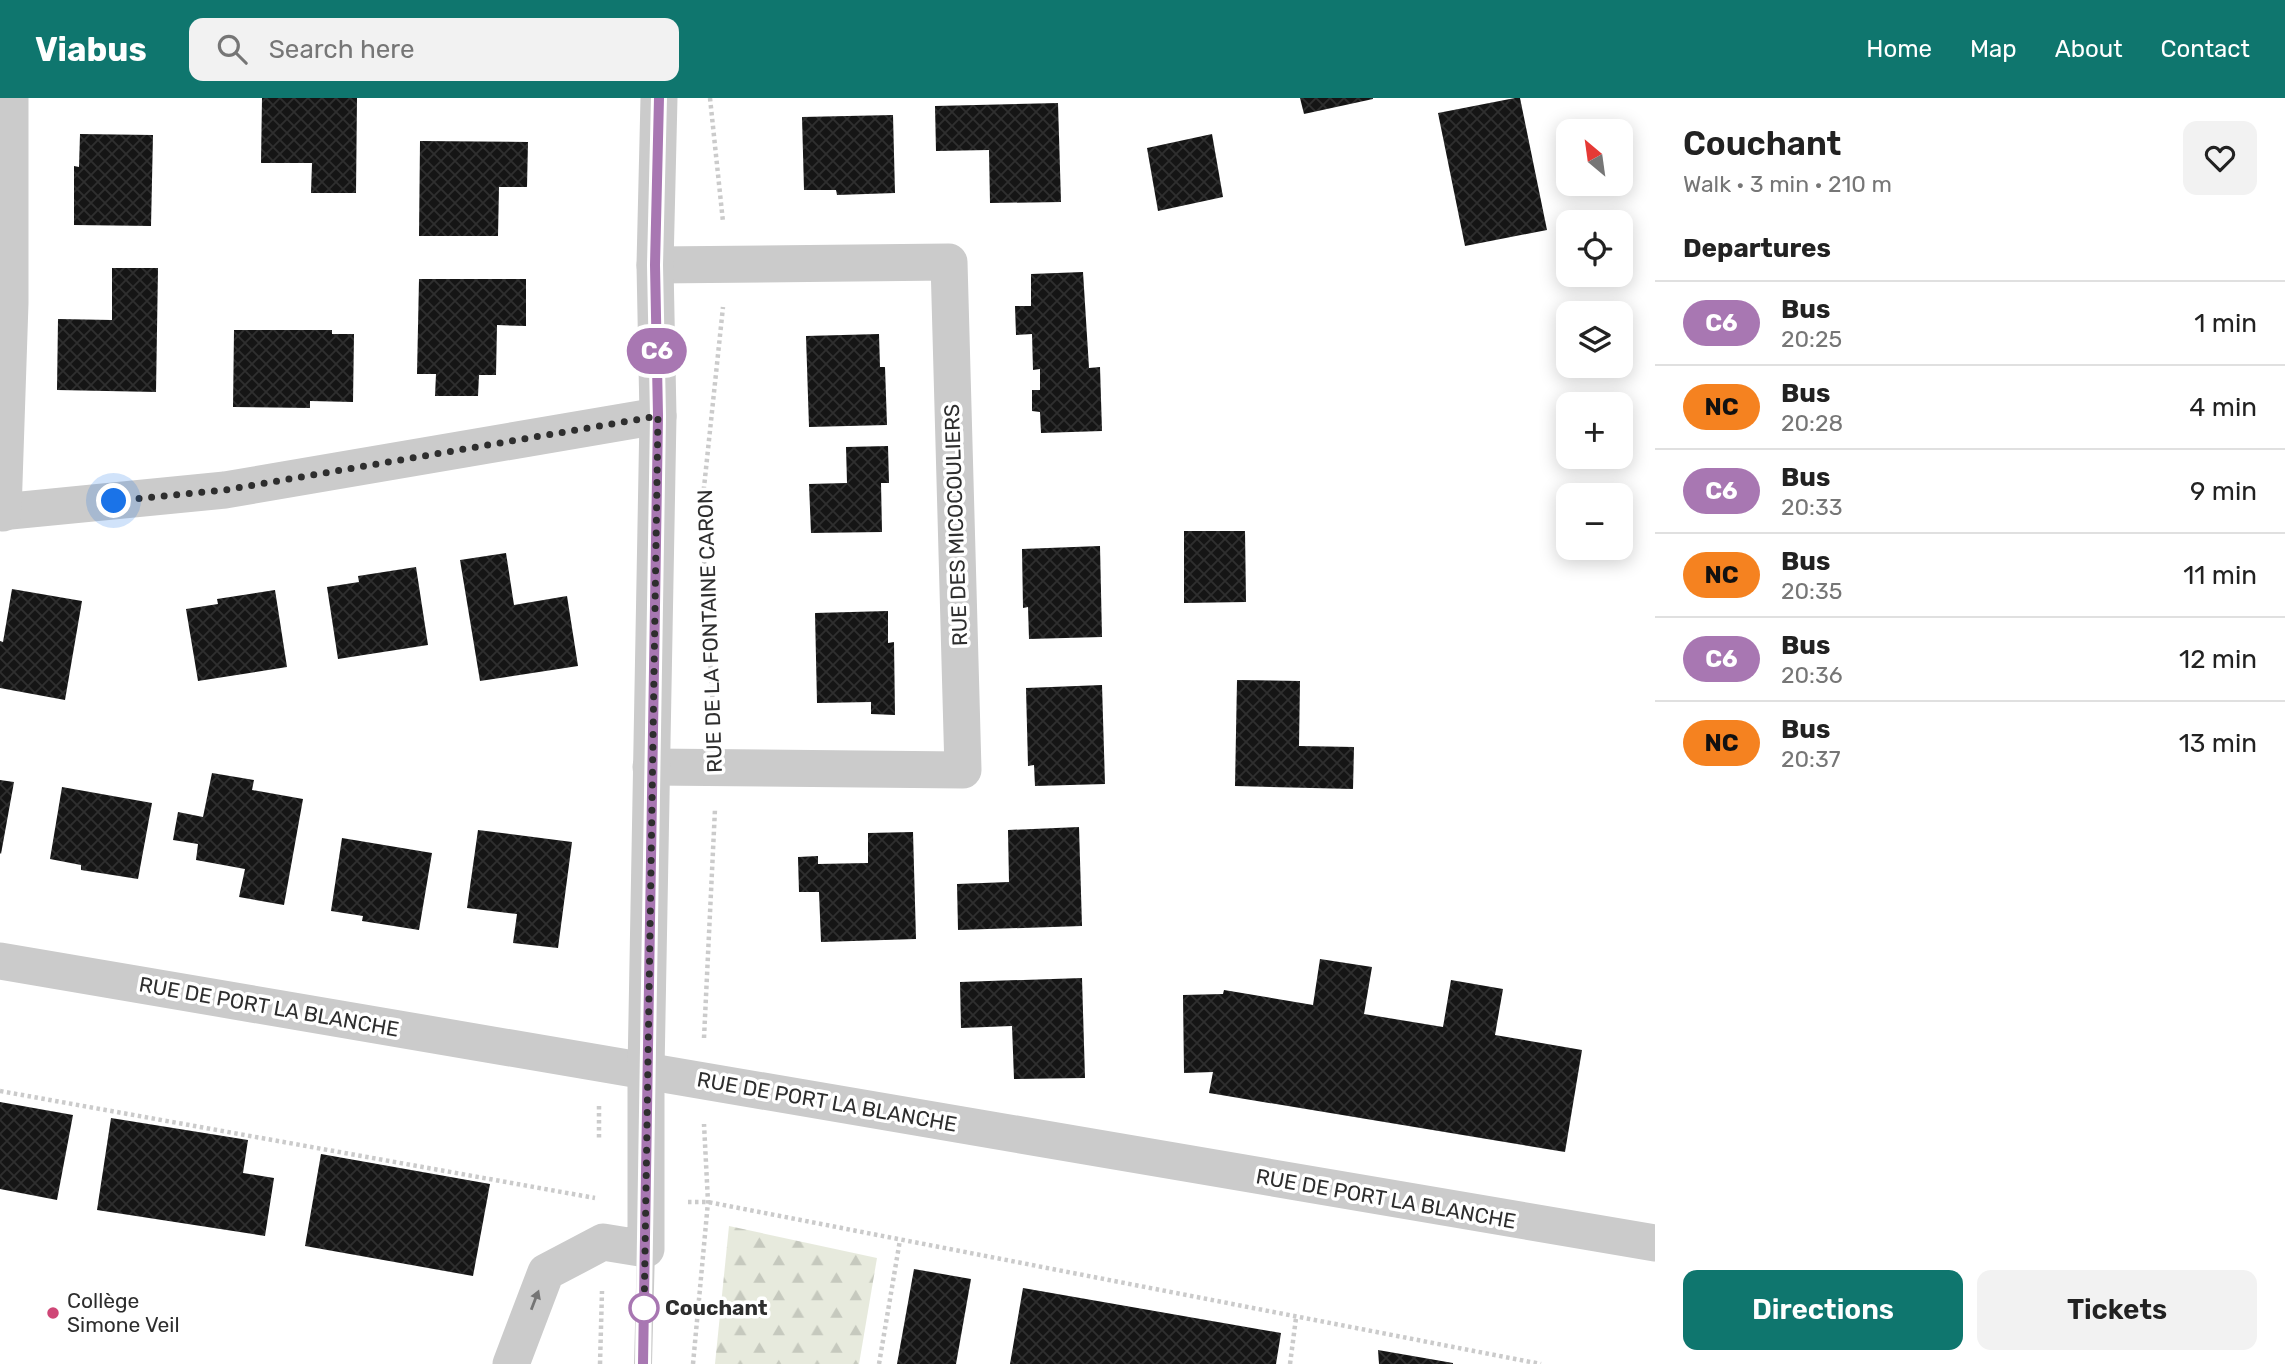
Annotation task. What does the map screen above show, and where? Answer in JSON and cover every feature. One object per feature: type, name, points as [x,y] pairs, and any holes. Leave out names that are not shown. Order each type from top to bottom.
[{"type":"street","points":[[10,98],[1,512],[225,490],[658,416]]},
{"type":"street","points":[[511,1364],[546,1272],[603,1242],[646,1249],[646,1071],[658,416],[655,265],[659,98]]},
{"type":"street","name":"RUE DES MICOCOULIERS","points":[[651,767],[963,771],[948,261],[655,265]]},
{"type":"street","name":"RUE DE PORT LA BLANCHE","points":[[0,961],[1655,1243]]},
{"type":"lane","points":[[643,1364],[646,1249]]},
{"type":"path","name":"RUE DE LA FONTAINE CARON","points":[[701,510],[727,264],[710,98]]},
{"type":"path","name":"RUE DE LA FONTAINE CARON","points":[[694,1364],[708,1202],[702,1081],[716,768],[702,524]]},
{"type":"path","points":[[0,1091],[600,1199],[708,1202],[1541,1364]]},
{"type":"path","points":[[879,1364],[900,1240]]},
{"type":"path","points":[[1290,1364],[1296,1318]]},
{"type":"green space","points":[[729,1226],[877,1258],[859,1364],[715,1364]]},
{"type":"building","points":[[262,98],[357,98],[356,193],[311,193],[312,163],[261,163]]},
{"type":"building","points":[[1300,98],[1373,98],[1373,99],[1304,114]]},
{"type":"building","points":[[1520,98],[1547,230],[1465,246],[1438,113]]},
{"type":"building","points":[[1058,103],[1061,202],[990,203],[989,150],[936,151],[935,106]]},
{"type":"building","points":[[893,115],[895,193],[837,195],[836,190],[804,190],[802,117]]},
{"type":"building","points":[[80,134],[153,135],[151,226],[74,225],[74,166],[79,167]]},
{"type":"building","points":[[1212,134],[1223,197],[1158,211],[1147,148]]},
{"type":"building","points":[[420,141],[528,142],[527,187],[499,187],[498,236],[419,236]]},
{"type":"building","points":[[112,268],[158,268],[156,392],[57,390],[58,319],[112,320]]},
{"type":"building","points":[[1083,272],[1089,368],[1100,367],[1102,431],[1041,433],[1040,412],[1032,411],[1032,390],[1040,390],[1040,369],[1033,370],[1032,334],[1016,335],[1015,306],[1031,306],[1031,274]]},
{"type":"building","points":[[419,279],[526,279],[526,326],[497,325],[496,375],[479,375],[478,396],[435,396],[436,374],[417,374]]},
{"type":"building","points":[[234,330],[332,330],[332,334],[354,334],[353,402],[310,401],[310,408],[233,407]]},
{"type":"building","points":[[879,334],[880,367],[885,367],[887,425],[809,427],[806,336]]},
{"type":"building","points":[[888,446],[889,483],[881,483],[882,532],[811,533],[809,484],[847,483],[846,447]]},
{"type":"building","points":[[1184,531],[1245,531],[1246,602],[1184,603]]},
{"type":"building","points":[[1100,546],[1102,637],[1029,639],[1028,607],[1023,608],[1022,549]]},
{"type":"building","points":[[506,553],[514,605],[567,596],[578,666],[480,681],[460,560]]},
{"type":"building","points":[[416,567],[428,645],[338,659],[327,587],[359,582],[358,576]]},
{"type":"building","points":[[12,589],[82,601],[65,700],[0,688],[0,641],[3,642]]},
{"type":"building","points":[[275,590],[287,667],[198,681],[186,609],[218,604],[217,599]]},
{"type":"building","points":[[888,611],[888,643],[894,642],[895,715],[871,714],[871,702],[817,703],[815,613]]},
{"type":"building","points":[[1237,680],[1300,681],[1299,746],[1354,747],[1353,789],[1235,786]]},
{"type":"building","points":[[1102,685],[1105,784],[1035,786],[1034,765],[1028,766],[1026,688]]},
{"type":"building","points":[[212,773],[254,780],[252,790],[303,799],[284,905],[239,897],[245,869],[196,860],[198,844],[173,840],[178,812],[203,817]]},
{"type":"building","points":[[0,780],[14,782],[1,854],[0,853]]},
{"type":"building","points":[[62,787],[152,803],[138,879],[81,870],[81,865],[50,859]]},
{"type":"building","points":[[1079,827],[1082,926],[958,930],[957,884],[1009,882],[1008,830]]},
{"type":"building","points":[[478,830],[572,842],[558,948],[513,943],[517,914],[467,908]]},
{"type":"building","points":[[913,832],[916,939],[821,942],[819,892],[799,892],[798,857],[818,856],[818,864],[868,863],[868,833]]},
{"type":"building","points":[[342,838],[432,853],[419,930],[362,921],[363,916],[331,911]]},
{"type":"building","points":[[1320,959],[1372,967],[1364,1014],[1443,1027],[1451,980],[1503,989],[1495,1035],[1582,1050],[1565,1152],[1209,1093],[1213,1072],[1184,1073],[1183,995],[1223,994],[1224,990],[1313,1005]]},
{"type":"building","points":[[1082,978],[1085,1078],[1014,1079],[1012,1026],[961,1028],[960,982]]},
{"type":"building","points":[[0,1102],[73,1115],[57,1200],[0,1189]]},
{"type":"building","points":[[111,1118],[248,1140],[243,1173],[274,1178],[265,1236],[97,1210]]},
{"type":"building","points":[[321,1154],[490,1184],[473,1276],[305,1246]]},
{"type":"building","points":[[914,1269],[971,1279],[956,1364],[897,1364]]},
{"type":"building","points":[[1023,1288],[1281,1333],[1276,1364],[1010,1364]]},
{"type":"building","points":[[1378,1350],[1453,1363],[1453,1364],[1379,1364]]},
{"type":"bus line","name":"C6","points":[[643,1364],[658,416],[655,265],[659,98]]},
{"type":"place","name":"Couchant","points":[[644,1308]]},
{"type":"place","name":"Collège Simone Veil","points":[[53,1313]]},
{"type":"route","points":[[114,501],[225,490],[658,416],[644,1318],[644,1308]]}]
